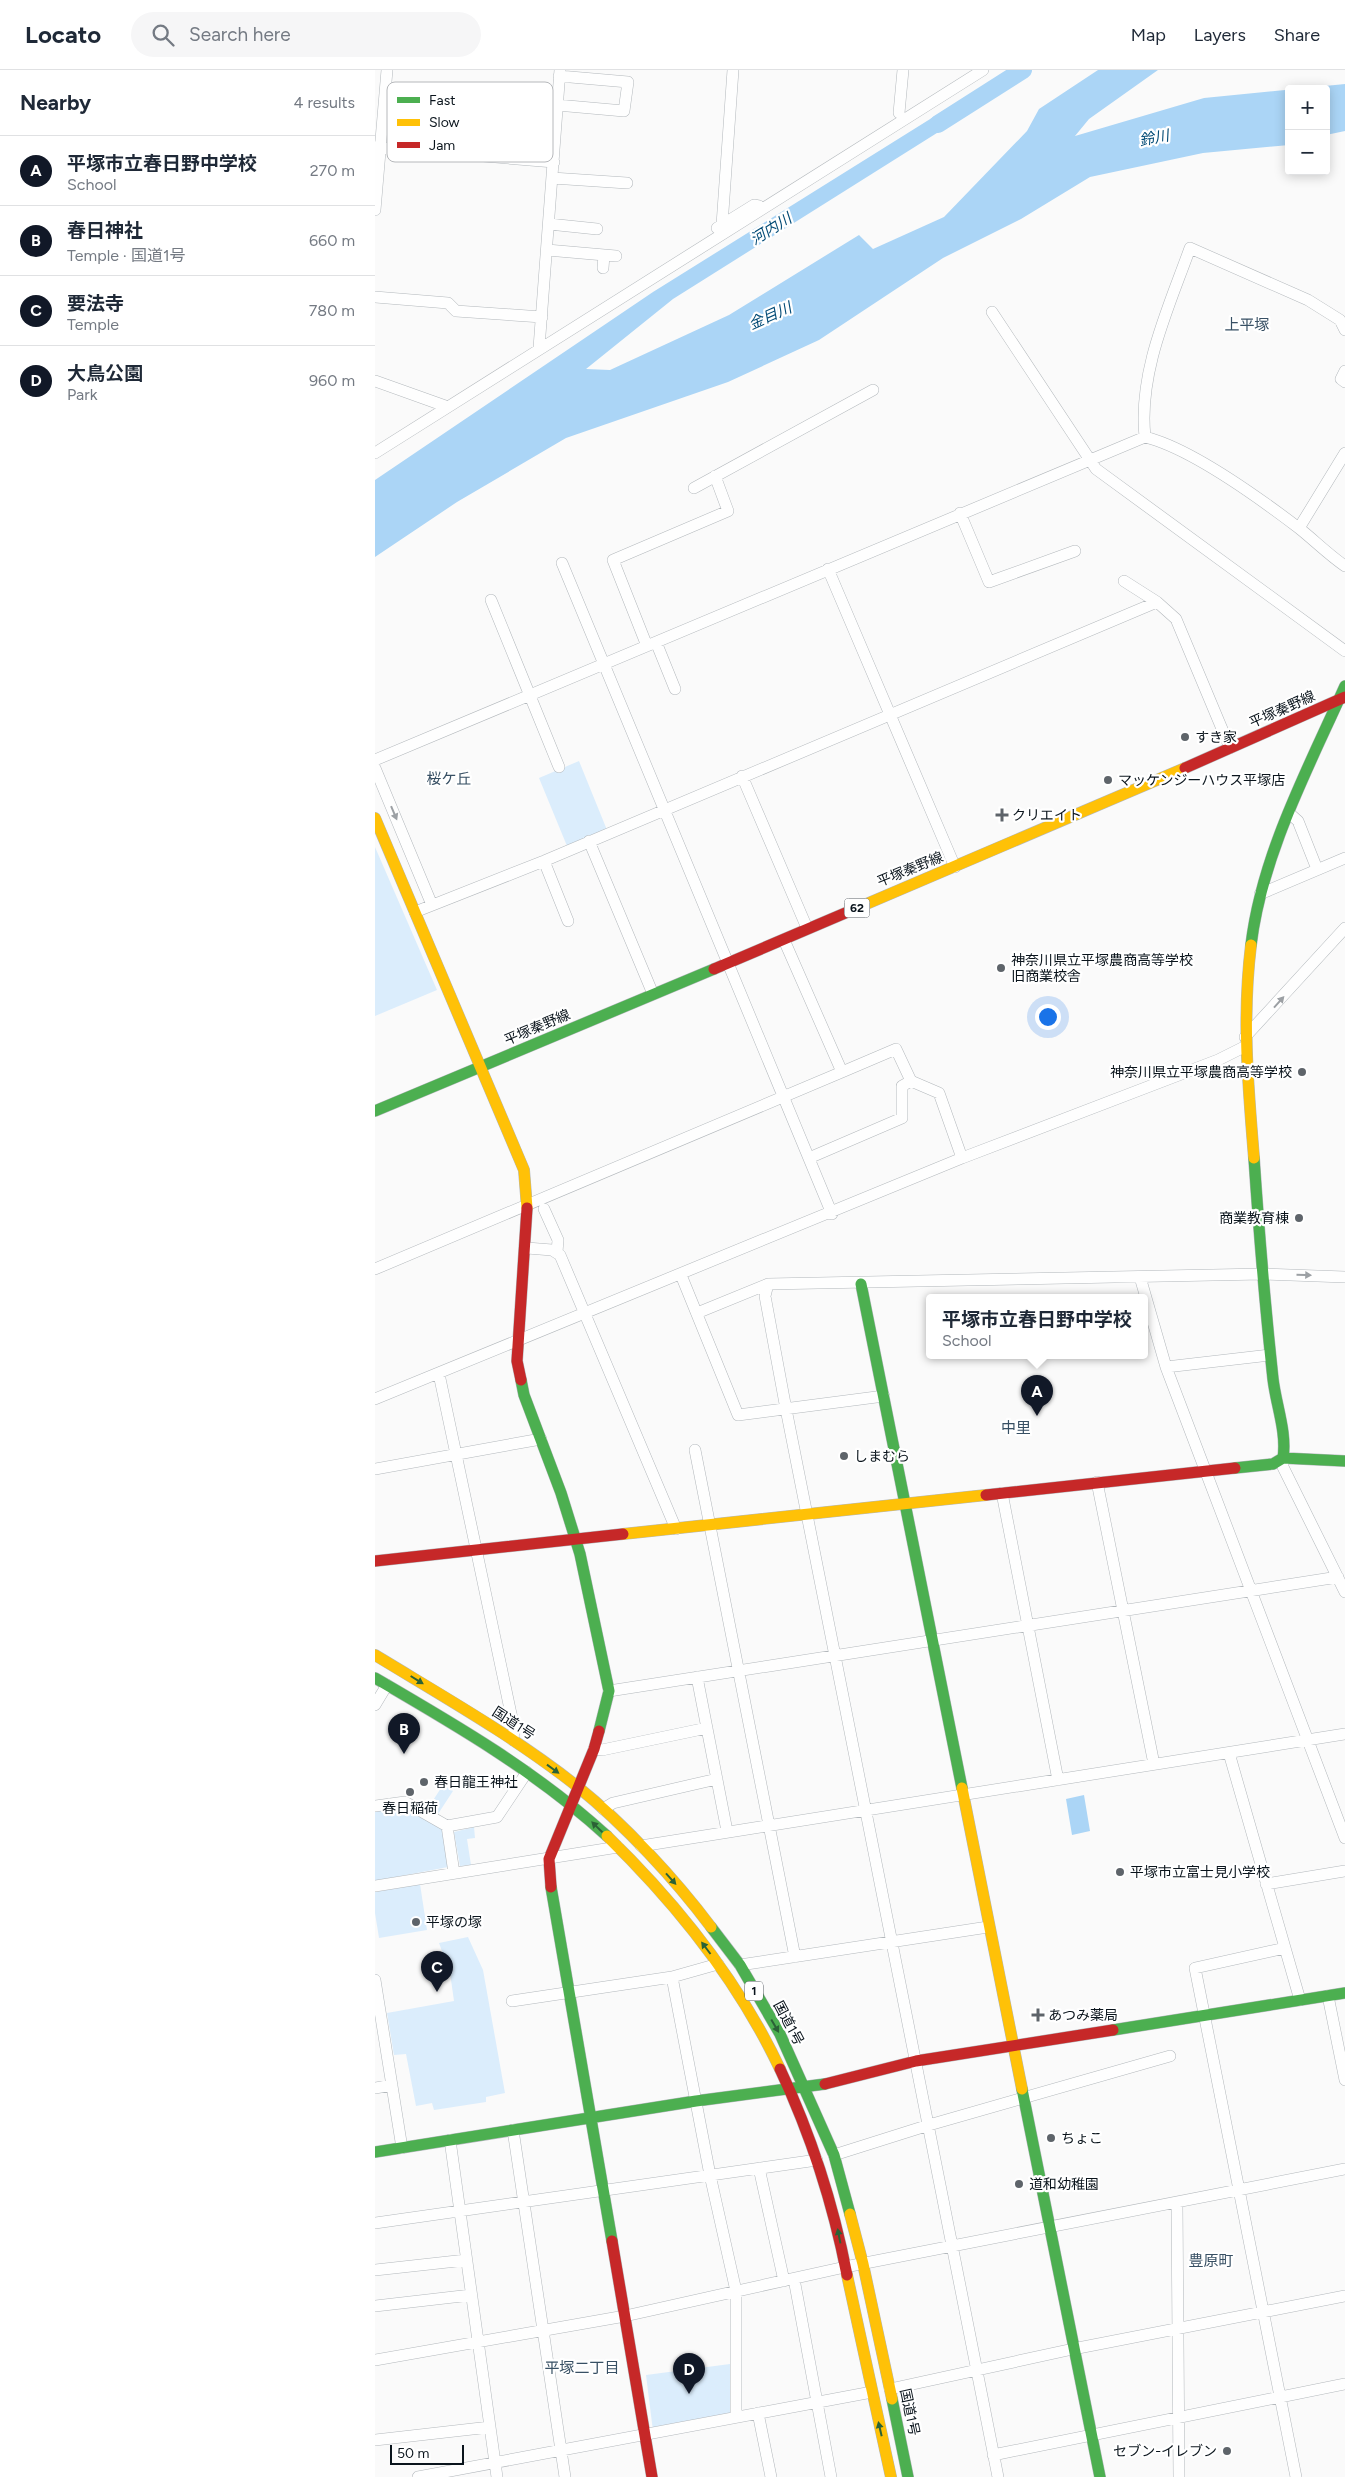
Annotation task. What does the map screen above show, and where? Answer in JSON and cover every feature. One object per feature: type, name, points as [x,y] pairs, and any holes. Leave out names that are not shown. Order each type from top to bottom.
[{"type":"main road","points":[[1283,1458],[1285,1445],[1270,1355],[1262,1274],[1245,1041],[1246,988],[1253,930],[1261,894],[1289,814],[1341,699],[1345,686]]},
{"type":"main road","name":"平塚秦野線","points":[[375,1112],[955,867],[1341,699]]},
{"type":"main road","points":[[375,818],[524,1170],[529,1204],[517,1361],[524,1395],[576,1539],[609,1691],[594,1749],[549,1859],[549,1875],[652,2477]]},
{"type":"main road","points":[[861,1284],[1048,2227],[1100,2477]]},
{"type":"main road","points":[[375,1561],[1273,1464],[1283,1458],[1345,1461]]},
{"type":"main road","name":"国道1号","points":[[375,1655],[513,1740],[579,1788],[641,1846],[696,1906],[740,1965],[780,2034],[805,2086],[834,2155],[863,2264],[909,2477]]},
{"type":"main road","name":"1","points":[[375,1678],[502,1754],[572,1805],[618,1847],[683,1918],[718,1964],[765,2040],[788,2089],[817,2160],[833,2210],[891,2477]]},
{"type":"main road","points":[[375,2152],[696,2101],[851,2079],[916,2061],[1345,1993]]},
{"type":"street","points":[[375,210],[378,147],[387,70]]},
{"type":"street","points":[[722,225],[733,70]]},
{"type":"street","points":[[899,113],[903,70]]},
{"type":"street","points":[[375,453],[983,70]]},
{"type":"street","points":[[539,348],[559,73],[627,82],[624,110],[557,104]]},
{"type":"street","points":[[879,135],[881,126],[899,113],[928,97],[937,99]]},
{"type":"street","points":[[552,178],[627,183]]},
{"type":"street","points":[[693,252],[699,242],[722,225],[754,205],[763,208]]},
{"type":"street","points":[[549,224],[597,229]]},
{"type":"street","points":[[1145,437],[1144,397],[1157,340],[1190,248],[1308,300],[1343,322]]},
{"type":"street","points":[[547,250],[617,256]]},
{"type":"street","points":[[603,268],[604,255]]},
{"type":"street","points":[[375,297],[448,303],[456,311],[542,317]]},
{"type":"street","points":[[992,312],[1088,460],[1096,469],[1345,651]]},
{"type":"street","points":[[1345,370],[1341,379],[1345,382]]},
{"type":"street","points":[[375,381],[448,407]]},
{"type":"street","points":[[694,488],[873,390]]},
{"type":"street","points":[[375,760],[1145,437],[1156,440],[1213,469],[1299,528],[1345,566]]},
{"type":"street","points":[[1299,528],[1345,453]]},
{"type":"street","points":[[675,689],[651,644],[613,560],[729,511],[715,476]]},
{"type":"street","points":[[960,513],[989,582],[1075,551]]},
{"type":"street","points":[[562,563],[832,1214]]},
{"type":"street","points":[[828,569],[955,867]]},
{"type":"street","points":[[1123,581],[1157,602],[1176,620],[1230,748]]},
{"type":"street","points":[[491,600],[559,767]]},
{"type":"street","points":[[415,912],[544,861],[664,808],[1157,602]]},
{"type":"street","points":[[375,768],[432,905]]},
{"type":"street","points":[[742,776],[807,928]]},
{"type":"street","points":[[1289,814],[1298,821],[1317,869]]},
{"type":"street","points":[[589,841],[653,994]]},
{"type":"street","points":[[1261,894],[1345,858]]},
{"type":"street","points":[[544,861],[568,921]]},
{"type":"street","points":[[375,1399],[832,1214],[962,1158],[1218,1060],[1245,1041],[1345,928]]},
{"type":"street","points":[[784,940],[843,1072]]},
{"type":"street","points":[[375,1269],[896,1050],[911,1081],[939,1093],[962,1158]]},
{"type":"street","points":[[809,1158],[902,1118],[902,1086],[911,1081]]},
{"type":"street","points":[[544,1209],[559,1240],[557,1252]]},
{"type":"street","points":[[527,1248],[557,1252],[560,1255],[587,1314],[676,1529]]},
{"type":"street","points":[[697,1313],[768,1284],[861,1284],[1262,1274],[1345,1277]]},
{"type":"street","points":[[681,1275],[738,1415],[884,1396]]},
{"type":"street","points":[[1140,1277],[1145,1294]]},
{"type":"street","points":[[768,1284],[765,1296],[786,1410],[998,2477]]},
{"type":"street","points":[[1148,1305],[1166,1367],[1345,1838]]},
{"type":"street","points":[[1166,1367],[1270,1355]]},
{"type":"street","points":[[439,1374],[514,1728],[513,1740]]},
{"type":"street","points":[[375,1469],[541,1439]]},
{"type":"street","points":[[695,1450],[741,1670],[795,1957]]},
{"type":"street","points":[[1283,1458],[1283,1468],[1345,1592]]},
{"type":"street","points":[[1097,1482],[1154,1764]]},
{"type":"street","points":[[1002,1493],[1059,1780]]},
{"type":"street","points":[[609,1691],[1338,1577]]},
{"type":"street","points":[[697,1677],[727,1831]]},
{"type":"street","points":[[375,1705],[387,1685]]},
{"type":"street","points":[[594,1749],[602,1750],[707,1728]]},
{"type":"street","points":[[641,1846],[1345,1734]]},
{"type":"street","points":[[1229,1753],[1265,1884],[1300,2000]]},
{"type":"street","points":[[375,1806],[405,1802],[447,1826],[497,1817],[527,1772]]},
{"type":"street","points":[[603,1809],[613,1803],[717,1779]]},
{"type":"street","points":[[447,1826],[453,1873]]},
{"type":"street","points":[[375,1886],[618,1847]]},
{"type":"street","points":[[1265,1884],[1345,1871]]},
{"type":"street","points":[[740,1965],[988,1927]]},
{"type":"street","points":[[1285,1948],[1195,1968],[1296,2477]]},
{"type":"street","points":[[512,2001],[672,1977],[718,1964]]},
{"type":"street","points":[[672,1977],[710,2175],[736,2292],[736,2417]]},
{"type":"street","points":[[375,1980],[377,2003],[401,2148]]},
{"type":"street","points":[[1328,1996],[1345,2080]]},
{"type":"street","points":[[834,2155],[929,2125],[1170,2056]]},
{"type":"street","points":[[375,2088],[391,2085]]},
{"type":"street","points":[[513,2130],[565,2477]]},
{"type":"street","points":[[450,2140],[497,2477]]},
{"type":"street","points":[[375,2223],[817,2160]]},
{"type":"street","points":[[759,2168],[789,2280],[817,2402],[831,2477]]},
{"type":"street","points":[[375,2360],[625,2316],[845,2267],[1239,2189],[1345,2170]]},
{"type":"street","points":[[1177,2202],[1179,2477]]},
{"type":"street","points":[[375,2270],[466,2260]]},
{"type":"street","points":[[375,2306],[471,2295]]},
{"type":"street","points":[[890,2389],[1073,2350],[1345,2296]]},
{"type":"street","points":[[993,2455],[1345,2384]]},
{"type":"street","points":[[418,2477],[872,2392]]},
{"type":"street","points":[[758,2413],[771,2477]]},
{"type":"street","points":[[375,2440],[489,2427]]},
{"type":"shaded area","points":[[579,761],[607,830],[567,846],[539,778]]},
{"type":"shaded area","points":[[375,847],[437,990],[375,1016]]},
{"type":"shaded area","points":[[443,1785],[453,1791],[438,1814],[428,1808]]},
{"type":"shaded area","points":[[403,1807],[442,1829],[448,1867],[375,1881],[375,1811]]},
{"type":"shaded area","points":[[474,1827],[475,1838],[467,1839],[471,1865],[460,1866],[454,1832]]},
{"type":"shaded area","points":[[420,1884],[427,1930],[379,1938],[375,1913],[375,1892]]},
{"type":"shaded area","points":[[468,1937],[483,1970],[505,2093],[486,2097],[486,2102],[434,2110],[432,2103],[416,2106],[406,2054],[394,2055],[387,2013],[454,2001],[450,1973],[439,1943]]},
{"type":"shaded area","points":[[730,2364],[731,2412],[729,2416],[653,2431],[646,2375]]},
{"type":"water","points":[[1098,70],[1158,70],[1089,119],[1075,136],[1204,98],[1285,90],[1285,145],[1203,153],[1090,177],[1021,219],[943,258],[819,340],[728,382],[566,438],[457,502],[375,557],[375,480],[653,292],[959,101],[956,121],[673,299],[586,369],[610,370],[729,315],[859,235],[873,249],[944,217],[1027,131],[1039,109]]},
{"type":"water","points":[[1345,84],[1345,131],[1330,134],[1330,86]]},
{"type":"water","points":[[1084,1795],[1090,1831],[1072,1835],[1066,1799]]},
{"type":"waterway","name":"河内川","points":[[938,124],[1023,70]]},
{"type":"traffic: fast","points":[[1251,945],[1265,878],[1276,845],[1302,780],[1345,686]]},
{"type":"traffic: fast","points":[[375,1111],[714,969]]},
{"type":"traffic: fast","points":[[1254,1158],[1267,1324],[1274,1389],[1284,1438],[1283,1458]]},
{"type":"traffic: fast","points":[[861,1284],[962,1788]]},
{"type":"traffic: fast","points":[[521,1380],[524,1395],[561,1493],[580,1554],[609,1691],[599,1731]]},
{"type":"traffic: fast","points":[[1235,1468],[1273,1464],[1283,1458],[1345,1461]]},
{"type":"traffic: fast","points":[[375,1678],[466,1732],[524,1770],[553,1791],[607,1836]]},
{"type":"traffic: fast","points":[[551,1887],[612,2241]]},
{"type":"traffic: fast","points":[[711,1927],[740,1965],[780,2034],[834,2155],[850,2214]]},
{"type":"traffic: fast","points":[[1113,2030],[1345,1993]]},
{"type":"traffic: fast","points":[[375,2152],[696,2101],[825,2084]]},
{"type":"traffic: fast","points":[[1022,2089],[1100,2477]]},
{"type":"traffic: fast","points":[[892,2399],[908,2477]]},
{"type":"traffic: slow","points":[[857,908],[1185,768]]},
{"type":"traffic: slow","points":[[375,818],[524,1170],[527,1208]]},
{"type":"traffic: slow","points":[[1251,945],[1246,1026],[1254,1158]]},
{"type":"traffic: slow","points":[[623,1534],[986,1495]]},
{"type":"traffic: slow","points":[[375,1655],[504,1734],[578,1787],[614,1818],[649,1853],[682,1890],[711,1927]]},
{"type":"traffic: slow","points":[[962,1788],[1022,2089]]},
{"type":"traffic: slow","points":[[607,1836],[658,1889],[704,1945],[745,2005],[780,2069]]},
{"type":"traffic: slow","points":[[850,2214],[863,2264],[892,2399]]},
{"type":"traffic: slow","points":[[847,2275],[891,2477]]},
{"type":"traffic: jam","points":[[1185,768],[1345,697]]},
{"type":"traffic: jam","points":[[714,969],[857,908]]},
{"type":"traffic: jam","points":[[521,1380],[517,1361],[527,1208]]},
{"type":"traffic: jam","points":[[986,1495],[1235,1468]]},
{"type":"traffic: jam","points":[[375,1561],[623,1534]]},
{"type":"traffic: jam","points":[[551,1887],[549,1859],[594,1749],[599,1731]]},
{"type":"traffic: jam","points":[[825,2084],[916,2061],[1113,2030]]},
{"type":"traffic: jam","points":[[780,2069],[802,2119],[820,2170],[835,2222],[847,2275]]},
{"type":"traffic: jam","points":[[612,2241],[652,2477]]},
{"type":"place","name":"すき家","points":[[1185,737]]},
{"type":"place","name":"マッケンジーハウス平塚店","points":[[1108,780]]},
{"type":"place","name":"クリエイト","points":[[1002,815]]},
{"type":"place","name":"神奈川県立平塚農商高等学校 旧商業校舎","points":[[1001,968]]},
{"type":"place","name":"神奈川県立平塚農商高等学校","points":[[1302,1072]]},
{"type":"place","name":"商業教育棟","points":[[1299,1218]]},
{"type":"place","name":"平塚市立春日野中学校","points":[[1037,1416]]},
{"type":"place","name":"しまむら","points":[[844,1456]]},
{"type":"place","name":"春日神社","points":[[404,1754]]},
{"type":"place","name":"春日龍王神社","points":[[424,1782]]},
{"type":"place","name":"春日稲荷","points":[[410,1792]]},
{"type":"place","name":"平塚市立富士見小学校","points":[[1120,1872]]},
{"type":"place","name":"平塚の塚","points":[[416,1922]]},
{"type":"place","name":"要法寺","points":[[437,1992]]},
{"type":"place","name":"あつみ薬局","points":[[1038,2015]]},
{"type":"place","name":"ちょこ","points":[[1051,2138]]},
{"type":"place","name":"道和幼稚園","points":[[1019,2184]]},
{"type":"place","name":"大鳥公園","points":[[689,2394]]},
{"type":"place","name":"セブン-イレブン","points":[[1227,2451]]},
{"type":"district","name":"上平塚","points":[[1247,325]]},
{"type":"district","name":"桜ケ丘","points":[[449,779]]},
{"type":"district","name":"中里","points":[[1016,1428]]},
{"type":"district","name":"豊原町","points":[[1211,2261]]},
{"type":"district","name":"平塚二丁目","points":[[582,2368]]},
{"type":"water label","name":"鈴川","points":[[1154,138]]},
{"type":"water label","name":"金目川","points":[[770,316]]}]
